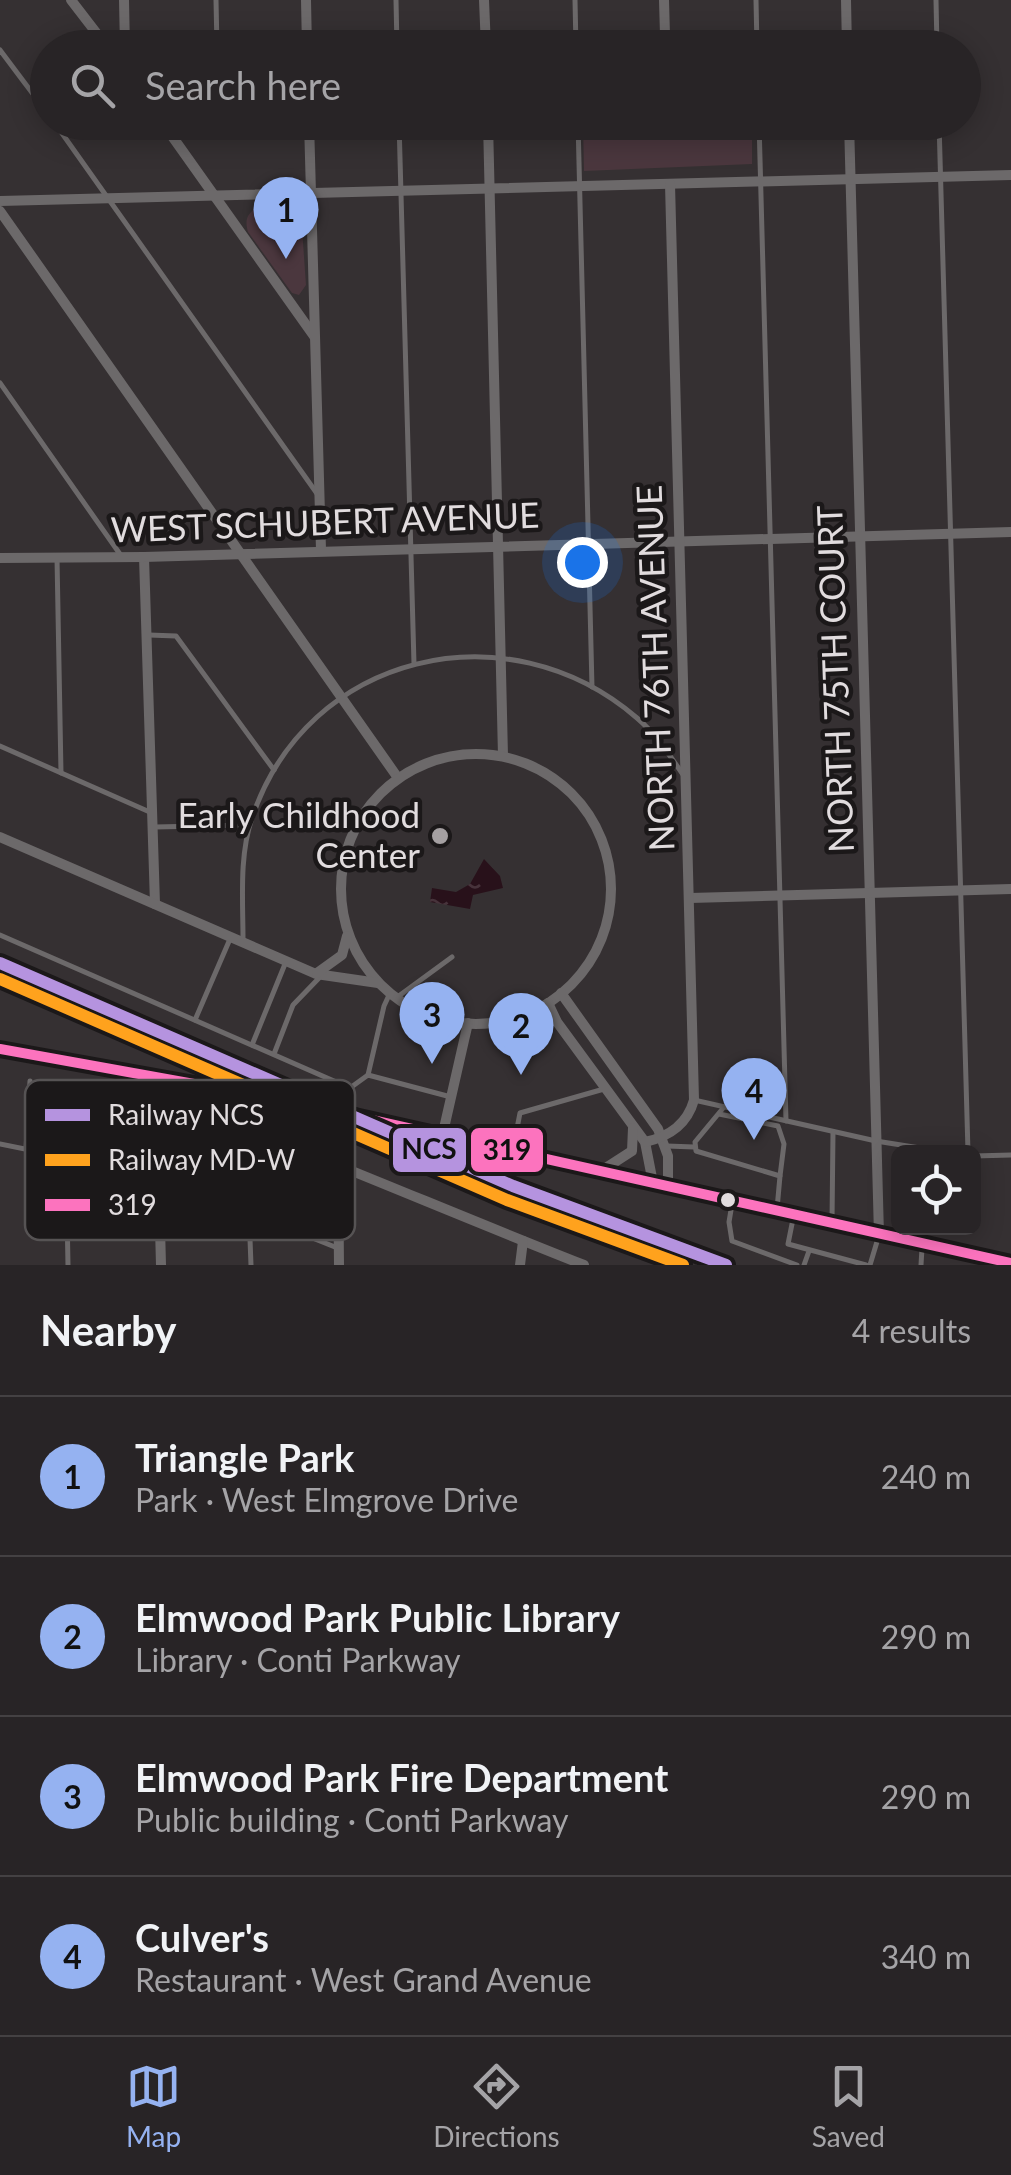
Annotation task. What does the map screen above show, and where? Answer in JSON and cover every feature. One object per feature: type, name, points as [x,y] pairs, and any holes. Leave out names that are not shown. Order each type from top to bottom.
[{"type":"main road","points":[[0,1049],[177,1080]]},
{"type":"main road","points":[[355,1117],[1011,1263]]},
{"type":"street","points":[[71,0],[94,30]]},
{"type":"street","points":[[124,0],[125,30]]},
{"type":"street","points":[[306,0],[307,30]]},
{"type":"street","points":[[484,0],[485,30]]},
{"type":"street","points":[[664,0],[665,30]]},
{"type":"street","points":[[846,0],[847,30]]},
{"type":"street","points":[[174,140],[315,337]]},
{"type":"street","points":[[310,140],[320,550]]},
{"type":"street","points":[[488,140],[502,756]]},
{"type":"street","name":"NORTH 75TH COURT","points":[[849,140],[878,1235]]},
{"type":"street","points":[[0,201],[1011,175]]},
{"type":"street","name":"NORTH 76TH AVENUE","points":[[670,184],[694,1100]]},
{"type":"street","points":[[0,211],[398,778]]},
{"type":"street","name":"WEST SCHUBERT AVENUE","points":[[0,558],[1011,532]]},
{"type":"street","points":[[144,557],[155,904]]},
{"type":"street","points":[[320,974],[342,955],[346,936],[340,887],[349,840],[366,809],[398,778],[445,757],[502,756],[539,770],[570,792],[594,823],[607,857],[611,899],[604,930],[591,960],[561,993],[517,1017],[468,1023],[434,1017],[393,996],[379,983],[346,936]]},
{"type":"street","points":[[0,838],[286,961],[320,974],[379,983]]},
{"type":"street","points":[[690,898],[1011,889]]},
{"type":"street","points":[[561,993],[664,1142]]},
{"type":"street","points":[[548,1002],[557,1022],[645,1142],[660,1184]]},
{"type":"street","points":[[442,1137],[468,1023]]},
{"type":"street","points":[[156,1076],[156,1080]]},
{"type":"street","points":[[660,1184],[664,1142],[694,1100]]},
{"type":"street","points":[[601,1172],[632,1152],[633,1128]]},
{"type":"street","points":[[645,1142],[664,1142]]},
{"type":"street","points":[[355,1172],[584,1265]]},
{"type":"street","points":[[159,1240],[160,1265]]},
{"type":"street","points":[[340,1240],[340,1265]]},
{"type":"street","points":[[520,1265],[523,1241]]},
{"type":"lane","points":[[216,0],[217,30]]},
{"type":"lane","points":[[396,0],[397,30]]},
{"type":"lane","points":[[575,0],[576,30]]},
{"type":"lane","points":[[756,0],[757,30]]},
{"type":"lane","points":[[936,0],[937,30]]},
{"type":"lane","points":[[0,50],[30,90]]},
{"type":"lane","points":[[67,140],[319,496]]},
{"type":"lane","points":[[400,140],[414,664]]},
{"type":"lane","points":[[579,140],[592,687]]},
{"type":"lane","points":[[760,140],[786,1120]]},
{"type":"lane","points":[[939,140],[971,1145]]},
{"type":"lane","points":[[0,383],[122,557]]},
{"type":"lane","points":[[57,558],[61,773]]},
{"type":"lane","points":[[146,635],[176,636],[274,770]]},
{"type":"lane","points":[[244,942],[243,888],[250,825],[274,770],[298,736],[342,697],[414,664],[464,656],[501,658],[549,668],[592,687],[641,721],[686,779]]},
{"type":"lane","points":[[0,746],[152,814]]},
{"type":"lane","points":[[152,827],[250,825]]},
{"type":"lane","points":[[0,934],[332,1080]]},
{"type":"lane","points":[[195,1020],[231,937]]},
{"type":"lane","points":[[355,1084],[368,1075],[384,1006],[452,957]]},
{"type":"lane","points":[[252,1045],[286,961]]},
{"type":"lane","points":[[274,1054],[294,1005],[320,974]]},
{"type":"lane","points":[[368,1075],[451,1098]]},
{"type":"lane","points":[[512,1152],[520,1114],[607,1088]]},
{"type":"lane","points":[[694,1100],[901,1145]]},
{"type":"lane","points":[[694,1147],[724,1107]]},
{"type":"lane","points":[[718,1114],[778,1126],[784,1144],[777,1211]]},
{"type":"lane","points":[[832,1224],[834,1131]]},
{"type":"lane","points":[[664,1142],[694,1147],[700,1154],[780,1176]]},
{"type":"lane","points":[[0,1144],[25,1149]]},
{"type":"lane","points":[[981,1154],[1011,1155]]},
{"type":"lane","points":[[732,1201],[728,1222],[732,1241],[801,1265],[809,1251]]},
{"type":"lane","points":[[793,1215],[788,1244],[868,1265],[878,1235]]},
{"type":"lane","points":[[68,1240],[68,1265]]},
{"type":"lane","points":[[250,1240],[251,1265]]},
{"type":"lane","points":[[318,1240],[340,1249]]},
{"type":"lane","points":[[921,1265],[922,1244]]},
{"type":"shaded area","points":[[583,140],[752,140],[752,164],[584,171]]},
{"type":"shaded area","points":[[261,205],[288,205],[301,214],[306,285],[299,295],[292,293],[248,232],[248,216]]},
{"type":"water","points":[[484,859],[500,876],[503,888],[473,895],[470,909],[430,902],[432,888],[456,892],[470,884]]},
{"type":"railway","points":[[0,970],[253,1080]]},
{"type":"railway","points":[[355,1124],[517,1195],[704,1265]]},
{"type":"rail line","name":"NCS","points":[[0,963],[269,1080]]},
{"type":"rail line","name":"MD-W","points":[[0,979],[232,1080]]},
{"type":"rail line","name":"NCS","points":[[355,1117],[513,1186],[726,1265]]},
{"type":"rail line","name":"MD-W","points":[[355,1134],[507,1200],[683,1265]]},
{"type":"transit line","name":"319","points":[[0,1049],[172,1080]]},
{"type":"transit line","name":"319","points":[[355,1116],[1011,1263]]},
{"type":"place","name":"Triangle Park","points":[[286,259]]},
{"type":"place","name":"Early Childhood Center","points":[[440,836]]},
{"type":"place","name":"Elmwood Park Fire Department","points":[[432,1064]]},
{"type":"place","name":"Elmwood Park Public Library","points":[[521,1075]]},
{"type":"place","name":"Culver's","points":[[754,1140]]}]
